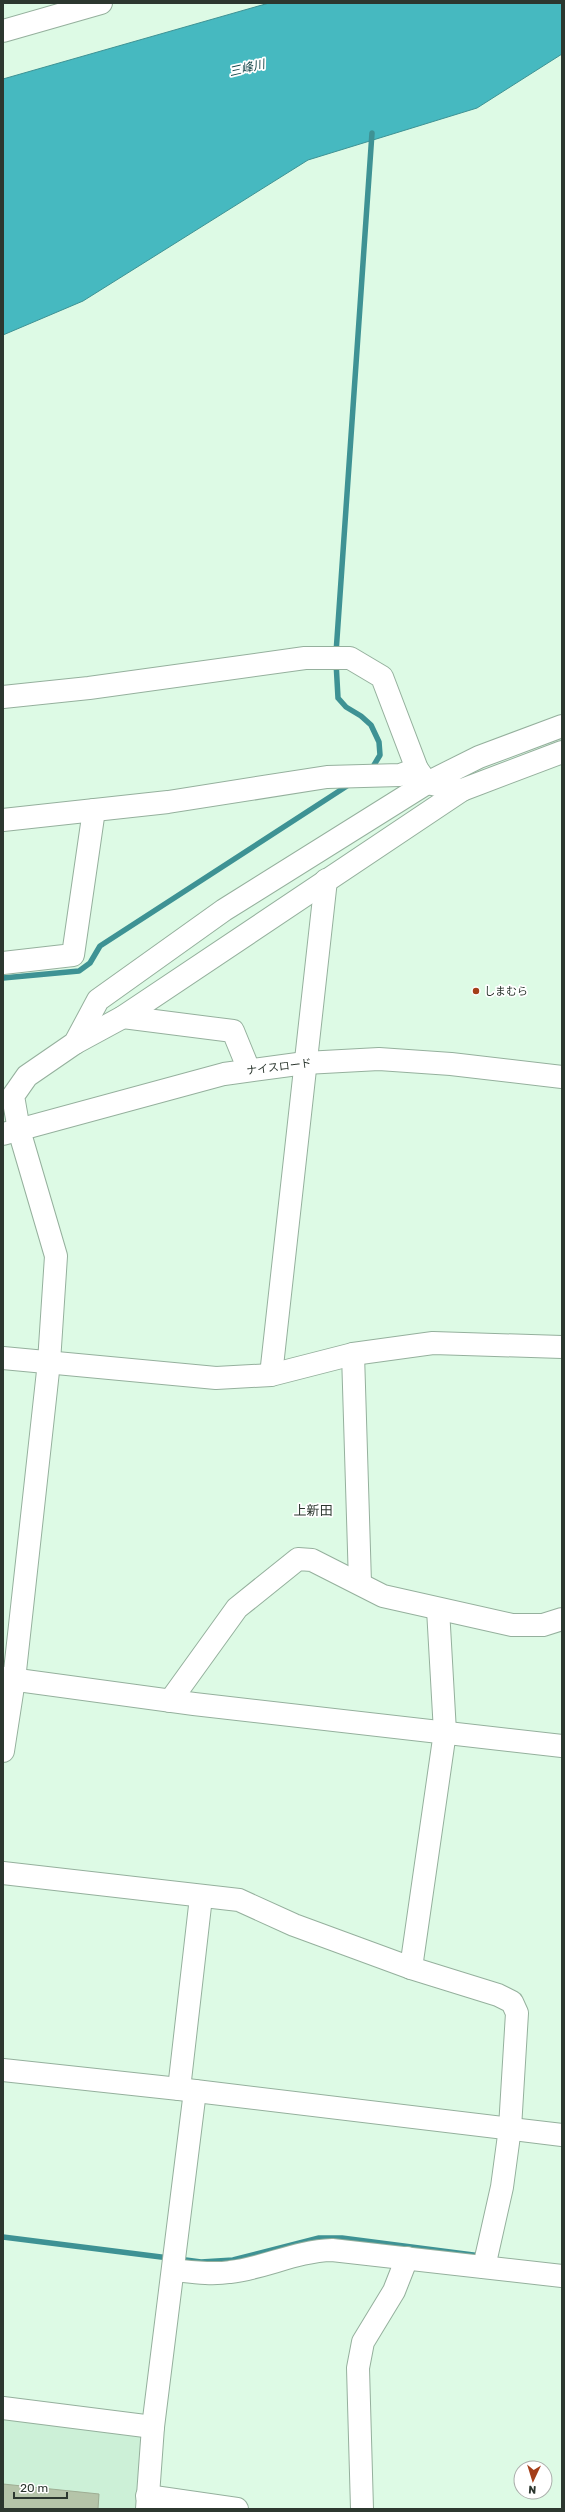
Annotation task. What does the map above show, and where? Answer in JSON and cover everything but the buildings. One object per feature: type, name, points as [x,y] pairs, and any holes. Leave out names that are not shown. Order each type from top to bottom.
[{"type":"street","points":[[3,31],[101,3]]},
{"type":"street","points":[[3,697],[88,688],[305,658],[350,658],[382,677],[422,776]]},
{"type":"street","points":[[75,1043],[98,1000],[224,910],[422,776],[479,757],[562,726]]},
{"type":"street","points":[[3,1751],[8,1679],[50,1362],[56,1256],[11,1132],[13,1096],[27,1076],[75,1043],[123,1016],[462,790],[562,752]]},
{"type":"street","points":[[3,820],[168,802],[327,777],[400,775],[422,776],[462,790]]},
{"type":"street","points":[[3,962],[72,955],[94,810]]},
{"type":"street","points":[[271,1375],[326,880]]},
{"type":"street","points":[[123,1016],[233,1031],[249,1070]]},
{"type":"street","name":"ナイスロード","points":[[11,1132],[142,1095],[224,1074],[305,1063],[379,1059],[451,1064],[562,1077]]},
{"type":"street","points":[[3,1358],[216,1378],[271,1375],[353,1354],[433,1343],[562,1347]]},
{"type":"street","points":[[353,1354],[360,1583]]},
{"type":"street","points":[[170,1701],[237,1608],[298,1559],[312,1560],[383,1596],[438,1609],[512,1625],[543,1625],[562,1619]]},
{"type":"street","points":[[411,1968],[445,1732],[438,1609]]},
{"type":"street","points":[[8,1679],[170,1701],[562,1746]]},
{"type":"street","points":[[3,1873],[201,1897],[239,1900],[294,1925],[411,1968],[498,1995],[512,2002],[517,2013],[510,2128],[502,2187],[486,2260]]},
{"type":"street","points":[[201,1897],[173,2263],[154,2427],[147,2503],[237,2509]]},
{"type":"street","points":[[3,2070],[562,2134]]},
{"type":"street","points":[[173,2263],[209,2274],[232,2272],[315,2250],[407,2258],[486,2260],[562,2276]]},
{"type":"street","points":[[362,2509],[358,2368],[360,2352],[394,2291],[407,2258]]},
{"type":"street","points":[[3,2408],[154,2427]]},
{"type":"shaded area","points":[[3,2412],[148,2430],[141,2509],[3,2509]]},
{"type":"water","name":"三峰川","points":[[269,3],[562,3],[562,54],[477,108],[308,160],[83,301],[3,335],[3,79]]},
{"type":"waterway","points":[[336,653],[372,133]]},
{"type":"waterway","points":[[336,662],[338,698],[346,707],[361,716],[371,725],[379,742],[380,755],[371,770]]},
{"type":"waterway","points":[[3,978],[79,971],[90,963],[100,946],[350,784]]},
{"type":"waterway","points":[[3,2237],[169,2258]]},
{"type":"waterway","points":[[178,2259],[201,2262],[233,2260],[319,2238],[342,2238],[481,2256]]},
{"type":"place","name":"しまむら","points":[[476,991]]},
{"type":"district","name":"上新田","points":[[313,1510]]}]
